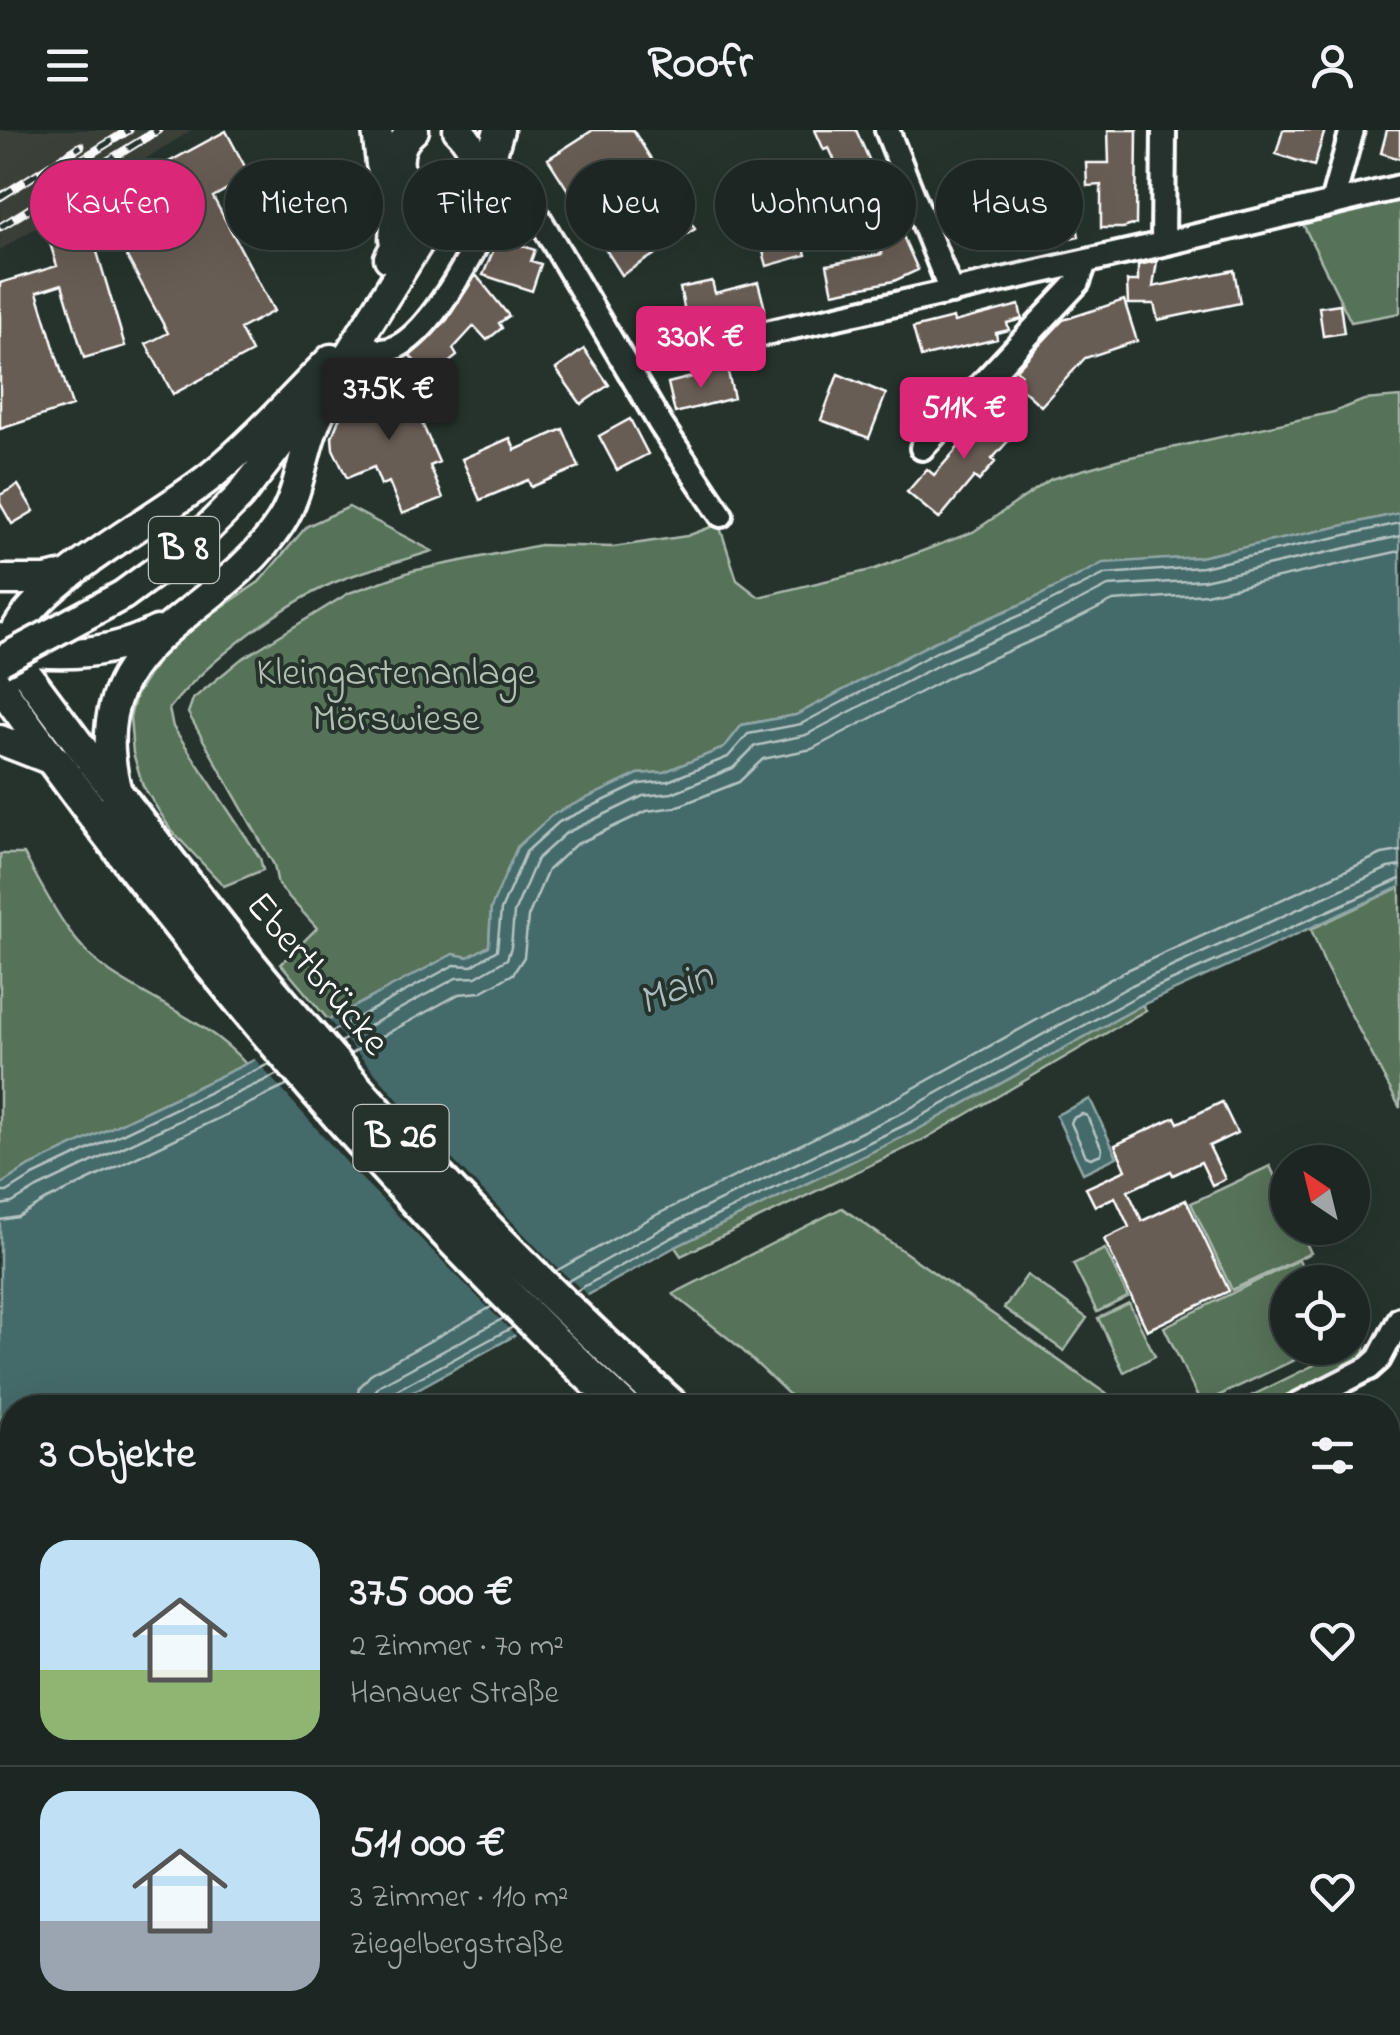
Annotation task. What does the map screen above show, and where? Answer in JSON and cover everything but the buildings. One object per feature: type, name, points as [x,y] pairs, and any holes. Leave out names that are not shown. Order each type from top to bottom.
[{"type":"highway","name":"Ebertbrücke","points":[[55,762],[128,863],[340,1121],[511,1300],[610,1395]]},
{"type":"highway","name":"Ebertbrücke","points":[[118,796],[269,988],[421,1160],[536,1278],[660,1395]]},
{"type":"main road","points":[[377,130],[381,164],[396,211],[397,228],[390,256]]},
{"type":"main road","points":[[491,160],[499,130]]},
{"type":"main road","points":[[403,136],[399,168],[403,178]]},
{"type":"main road","points":[[4,664],[24,618],[69,576],[210,477],[331,359],[403,232]]},
{"type":"main road","points":[[118,796],[109,748],[116,700],[138,658],[172,624],[252,558],[282,520],[316,420],[415,250]]},
{"type":"main road","name":"B 8","points":[[4,664],[122,595],[169,563],[209,528],[240,497],[360,341]]},
{"type":"main road","name":"B 8","points":[[283,440],[331,359]]},
{"type":"main road","points":[[0,580],[69,576]]},
{"type":"main road","points":[[4,664],[120,646],[172,624]]},
{"type":"main road","points":[[4,664],[55,762]]},
{"type":"main road","points":[[4,664],[118,796]]},
{"type":"main road","points":[[0,740],[55,762]]},
{"type":"street","points":[[887,130],[951,292]]},
{"type":"street","points":[[1162,244],[1164,130]]},
{"type":"street","points":[[1332,203],[1352,130]]},
{"type":"street","points":[[360,341],[375,351],[386,351],[435,311],[470,258],[506,187],[524,198],[540,218],[661,425],[722,515]]},
{"type":"street","points":[[652,325],[672,347],[686,351],[1400,187]]},
{"type":"street","points":[[922,448],[1078,282],[1085,262]]},
{"type":"street","points":[[1317,1395],[1370,1368],[1400,1319]]},
{"type":"shaded area","points":[[0,130],[192,130],[144,160],[30,160],[30,231],[0,250]]},
{"type":"green space","points":[[1400,194],[1400,313],[1351,322],[1300,218]]},
{"type":"green space","name":"Kleingartenanlage Mörswiese","points":[[1400,397],[1400,513],[1200,557],[1103,564],[934,642],[796,715],[742,725],[724,748],[664,772],[638,774],[491,908],[489,946],[468,957],[453,954],[330,1022],[281,964],[317,928],[278,885],[274,865],[188,713],[193,699],[240,660],[349,593],[412,571],[540,545],[613,547],[687,536],[719,524],[737,580],[759,597],[875,569],[973,532],[1051,479],[1117,460],[1334,412],[1364,400]]},
{"type":"green space","points":[[349,507],[432,551],[343,579],[297,602],[226,653],[169,709],[173,727],[260,858],[263,870],[224,886],[171,830],[143,786],[133,753],[130,717],[136,695],[158,660],[197,624],[259,582],[307,526]]},
{"type":"green space","points":[[0,854],[24,854],[61,918],[96,962],[199,1025],[246,1064],[26,1168],[0,1185]]},
{"type":"green space","points":[[1400,887],[1400,1108],[1325,965],[1311,929]]},
{"type":"green space","points":[[1142,1005],[1146,1010],[921,1141],[681,1256],[675,1247],[915,1131]]},
{"type":"green space","points":[[1270,1166],[1270,1245],[1307,1245],[1311,1253],[1285,1265],[1270,1265],[1270,1272],[1232,1290],[1191,1203]]},
{"type":"green space","points":[[842,1208],[1108,1395],[789,1395],[738,1346],[673,1294]]},
{"type":"green space","points":[[1105,1249],[1128,1297],[1097,1312],[1073,1264]]},
{"type":"green space","points":[[1270,1274],[1270,1365],[1284,1365],[1220,1395],[1197,1395],[1164,1327]]},
{"type":"green space","points":[[1027,1275],[1087,1318],[1064,1351],[1004,1308]]},
{"type":"green space","points":[[1129,1303],[1155,1356],[1124,1372],[1098,1318]]},
{"type":"green space","points":[[1314,1365],[1357,1365],[1294,1395],[1253,1395]]},
{"type":"water","name":"Main","points":[[1400,513],[1400,887],[1142,1005],[915,1131],[675,1247],[407,1395],[0,1395],[0,1185],[26,1168],[246,1064],[453,954],[468,957],[489,946],[491,908],[517,847],[553,814],[638,774],[664,772],[724,748],[742,725],[796,715],[934,642],[1031,600],[1103,563],[1200,557]]},
{"type":"water","points":[[1090,1099],[1117,1157],[1083,1173],[1056,1115]]},
{"type":"pier","points":[[327,1018],[426,1132],[549,1260],[592,1299],[520,1340],[355,1172],[252,1056]]},
{"type":"railway","points":[[80,160],[129,130]]},
{"type":"railway","points":[[0,227],[158,130]]},
{"type":"railway","points":[[0,197],[81,146]]}]
